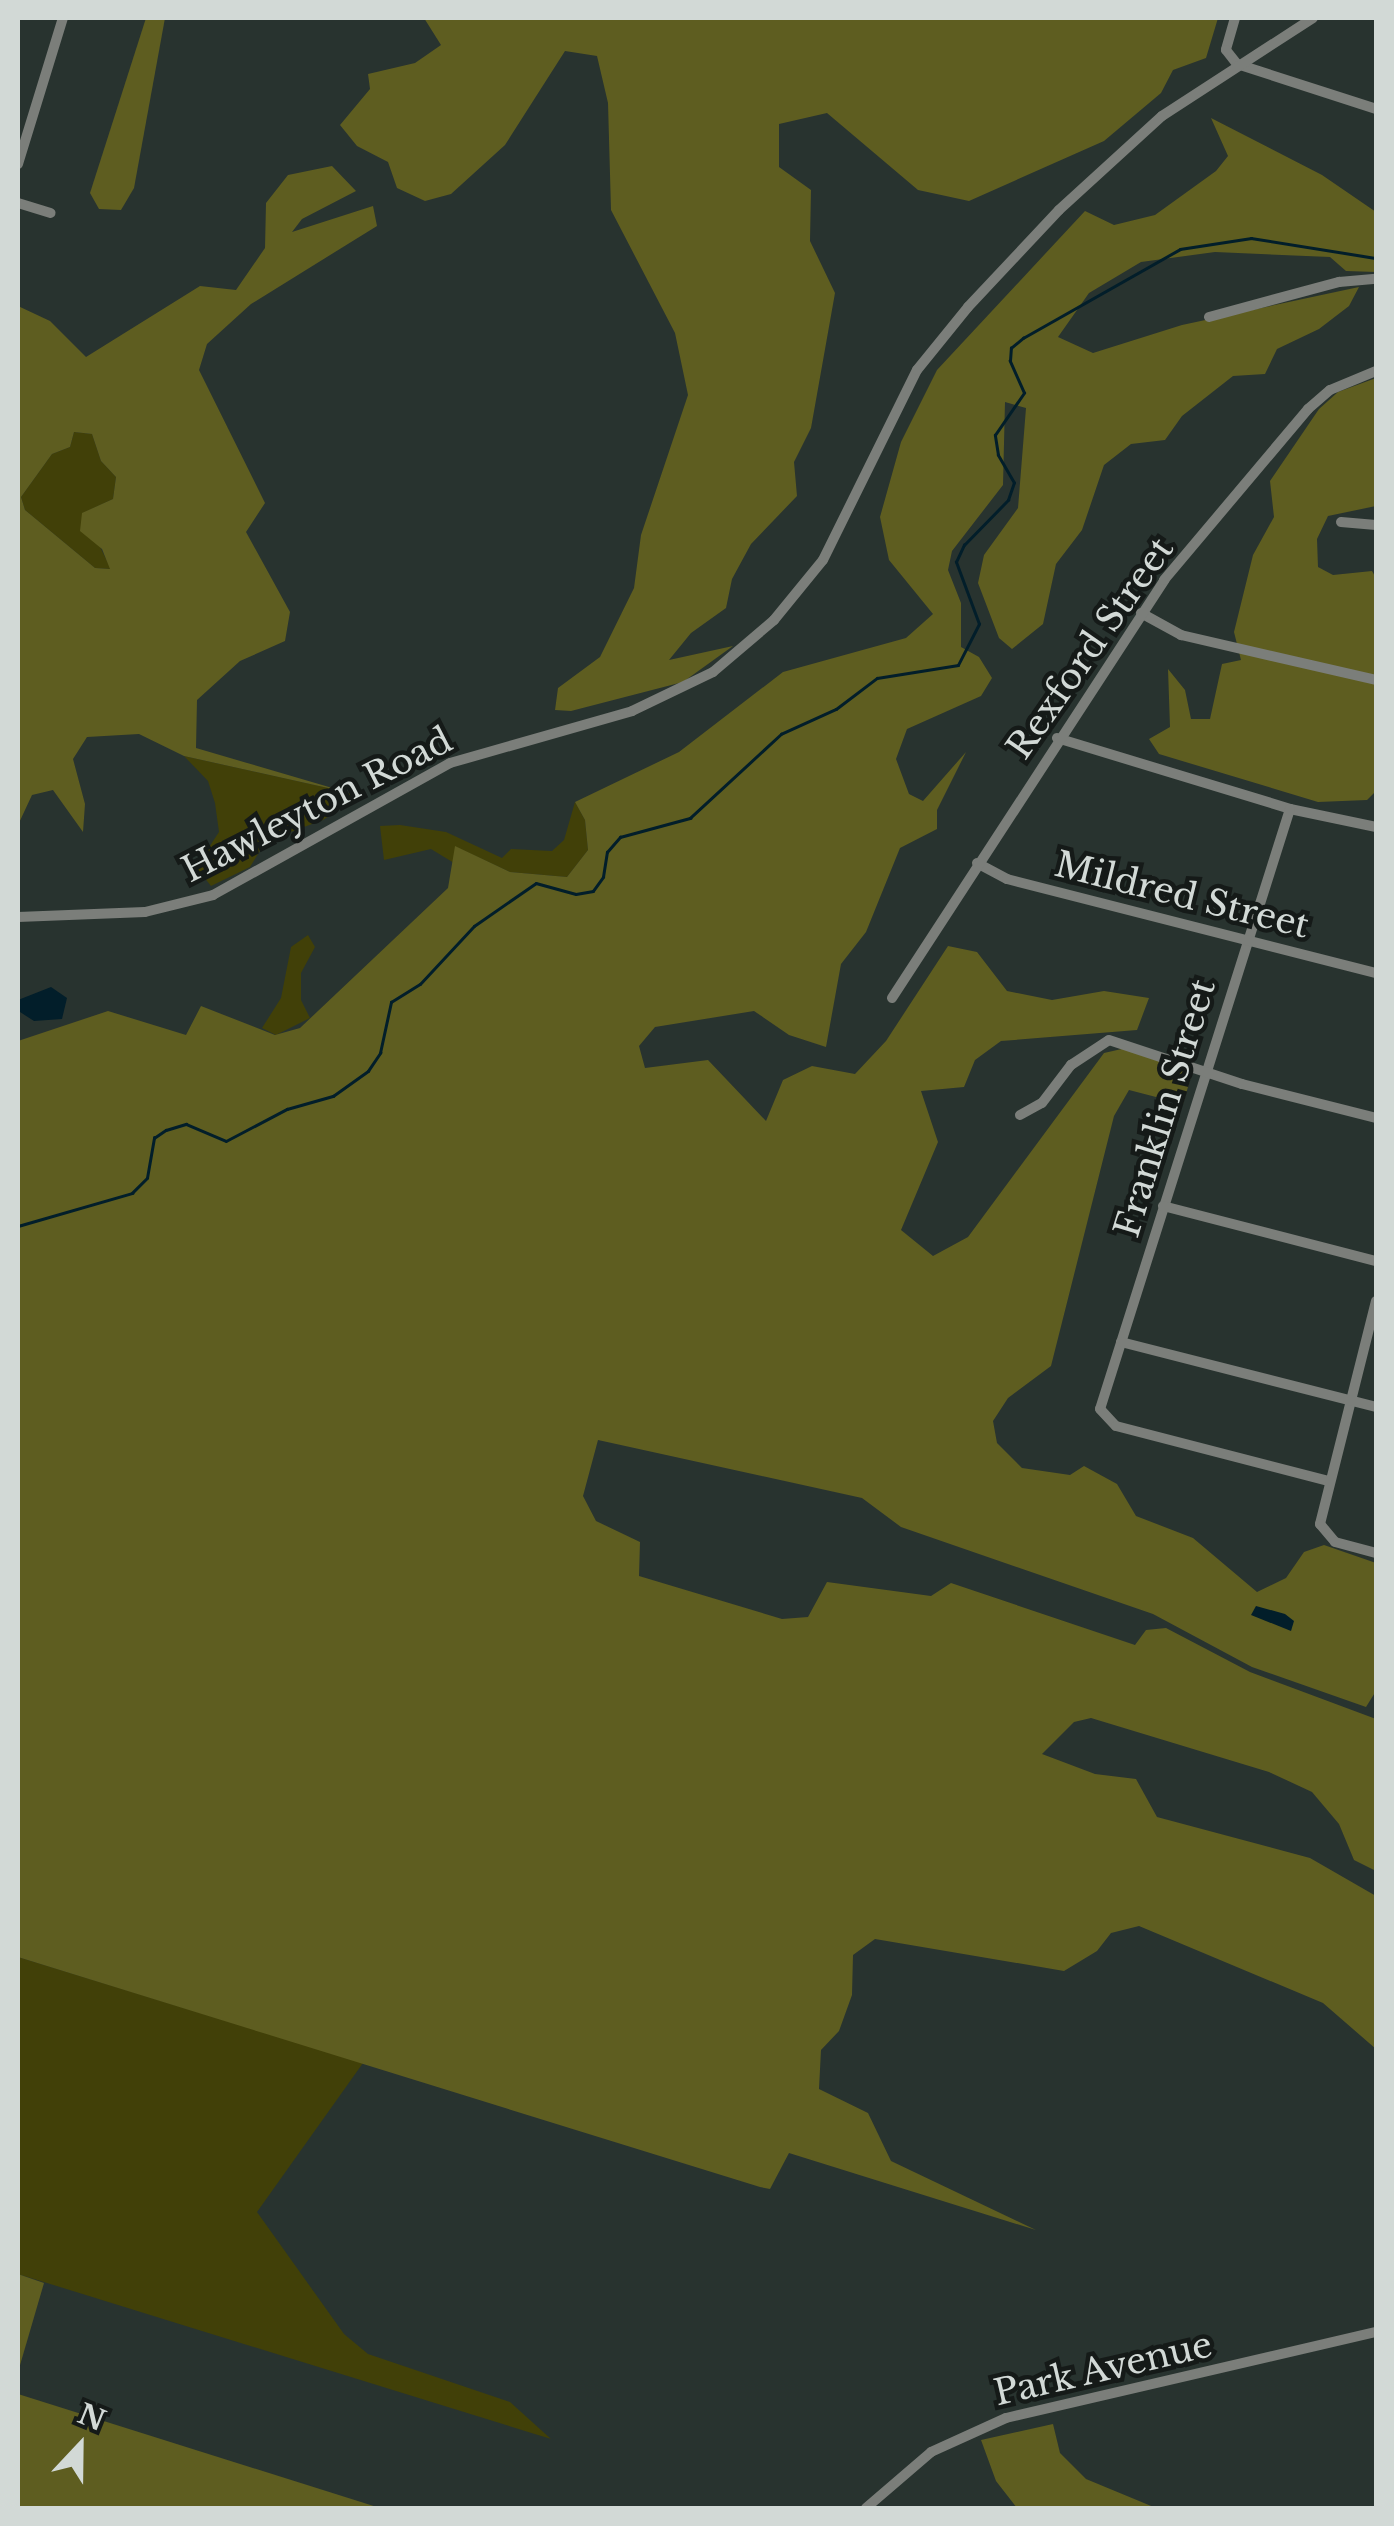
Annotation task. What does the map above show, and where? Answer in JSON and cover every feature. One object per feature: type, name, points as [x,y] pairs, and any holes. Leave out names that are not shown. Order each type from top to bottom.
[{"type":"street","points":[[18,164],[63,18]]},
{"type":"street","points":[[1235,18],[1226,50],[1237,64],[1376,109]]},
{"type":"street","name":"Hawleyton Road","points":[[18,916],[145,912],[213,896],[450,763],[679,692],[733,658],[792,601],[835,542],[918,370],[968,308],[1116,156],[1237,64],[1314,18]]},
{"type":"street","points":[[18,203],[50,213]]},
{"type":"street","points":[[1208,317],[1339,282],[1376,280]]},
{"type":"street","name":"Rexford Street","points":[[892,998],[1141,613],[1308,408],[1330,390],[1376,371]]},
{"type":"street","points":[[1341,522],[1376,525]]},
{"type":"street","points":[[1141,613],[1182,635],[1376,680]]},
{"type":"street","points":[[1057,738],[1290,809],[1376,827]]},
{"type":"street","name":"Franklin Street","points":[[1290,809],[1102,1394],[1100,1414],[1108,1421],[1328,1481]]},
{"type":"street","name":"Mildred Street","points":[[977,862],[1013,881],[1376,974]]},
{"type":"street","points":[[1020,1115],[1054,1092],[1071,1064],[1109,1040],[1376,1118]]},
{"type":"street","points":[[1164,1206],[1376,1261]]},
{"type":"street","points":[[1376,1301],[1353,1401],[1328,1481],[1321,1530],[1353,1547],[1376,1553]]},
{"type":"street","points":[[1121,1342],[1376,1407]]},
{"type":"street","name":"Park Avenue","points":[[866,2508],[930,2452],[1006,2418],[1376,2332]]},
{"type":"shaded area","points":[[146,18],[165,18],[134,188],[121,210],[99,209],[90,193]]},
{"type":"shaded area","points":[[424,18],[1218,18],[1206,58],[1173,70],[1161,93],[1104,141],[969,201],[918,190],[827,113],[779,124],[779,167],[811,190],[810,241],[835,293],[811,428],[794,462],[797,496],[751,544],[732,579],[726,608],[691,633],[669,660],[733,646],[683,682],[571,711],[555,710],[558,688],[600,657],[634,588],[641,535],[688,395],[675,333],[611,210],[608,103],[597,56],[565,51],[505,145],[451,194],[425,201],[397,188],[388,162],[357,146],[340,125],[370,89],[368,74],[415,63],[441,45]]},
{"type":"shaded area","points":[[1211,118],[1322,175],[1376,212],[1376,272],[1346,271],[1330,257],[1215,252],[1141,262],[1089,293],[1058,337],[1093,353],[1182,325],[1359,287],[1349,306],[1319,329],[1277,349],[1265,374],[1233,376],[1182,416],[1165,440],[1131,444],[1104,465],[1082,530],[1056,564],[1043,624],[1012,649],[999,638],[978,583],[984,555],[1018,508],[1026,408],[1005,402],[1003,485],[952,551],[948,570],[961,603],[961,647],[979,657],[992,678],[981,696],[907,729],[896,759],[909,794],[923,801],[966,752],[937,810],[937,829],[900,848],[866,932],[841,964],[826,1047],[789,1035],[754,1011],[655,1027],[639,1046],[645,1068],[708,1060],[766,1121],[783,1080],[812,1066],[855,1074],[886,1041],[948,946],[977,952],[1007,991],[1052,1000],[1104,991],[1149,998],[1137,1030],[1001,1041],[975,1060],[964,1087],[921,1091],[938,1142],[901,1230],[933,1256],[968,1237],[1104,1053],[1126,1048],[1193,1070],[1183,1104],[1129,1090],[1114,1116],[1051,1366],[1008,1398],[993,1421],[997,1443],[1022,1468],[1070,1475],[1084,1466],[1117,1484],[1136,1516],[1193,1538],[1257,1592],[1286,1578],[1304,1552],[1324,1545],[1376,1563],[1376,1691],[1366,1707],[1252,1667],[1153,1614],[901,1527],[862,1498],[598,1440],[583,1496],[596,1521],[640,1542],[639,1576],[782,1619],[808,1617],[827,1582],[931,1596],[951,1583],[1135,1645],[1146,1630],[1166,1628],[1250,1672],[1376,1719],[1376,1871],[1354,1860],[1339,1824],[1312,1792],[1269,1772],[1091,1718],[1074,1722],[1042,1754],[1095,1774],[1136,1779],[1157,1817],[1310,1858],[1376,1896],[1376,2049],[1323,2003],[1139,1926],[1111,1933],[1097,1951],[1064,1971],[875,1939],[853,1955],[852,1995],[839,2031],[821,2050],[819,2089],[868,2113],[891,2161],[1036,2230],[789,2153],[770,2189],[760,2187],[18,1957],[18,1041],[108,1011],[186,1035],[201,1006],[275,1035],[300,1028],[448,888],[455,846],[510,872],[567,877],[588,850],[585,820],[575,802],[679,752],[783,672],[906,638],[933,614],[889,560],[880,517],[901,442],[937,370],[1085,211],[1114,225],[1155,215],[1216,171],[1228,156]]},
{"type":"shaded area","points":[[332,166],[356,191],[302,219],[292,232],[373,206],[377,226],[251,304],[207,344],[199,370],[265,503],[246,532],[290,612],[285,641],[240,661],[197,700],[196,748],[346,792],[184,756],[139,734],[87,737],[73,759],[85,804],[83,832],[53,790],[32,795],[18,825],[18,306],[50,321],[86,357],[200,286],[236,290],[265,248],[266,203],[288,175]],"holes":[[[74,432],[92,434],[101,461],[116,477],[113,499],[82,513],[80,531],[102,549],[110,569],[95,568],[25,510],[21,497],[52,454],[70,447]]]},
{"type":"shaded area","points":[[1376,378],[1376,506],[1328,516],[1317,539],[1318,567],[1333,575],[1372,571],[1376,578],[1376,791],[1367,800],[1318,802],[1159,754],[1149,739],[1170,727],[1168,669],[1185,690],[1191,719],[1210,719],[1222,664],[1241,660],[1234,632],[1253,555],[1274,517],[1270,481],[1319,409],[1338,392]]},
{"type":"shaded area","points":[[74,432],[92,434],[101,461],[116,477],[113,499],[83,513],[111,569],[95,568],[25,510],[21,497],[52,454],[70,447]]},
{"type":"shaded area","points":[[184,756],[358,797],[323,820],[266,841],[250,867],[211,886],[196,867],[219,832],[215,803],[208,781]]},
{"type":"shaded area","points":[[575,802],[585,820],[588,850],[567,877],[510,872],[456,847],[454,863],[431,849],[384,860],[380,826],[446,832],[502,858],[511,849],[552,851],[564,840]]},
{"type":"shaded area","points":[[308,935],[315,947],[301,973],[301,1000],[310,1018],[276,1035],[262,1028],[281,998],[291,947]]},
{"type":"shaded area","points":[[18,1957],[363,2063],[257,2212],[344,2334],[368,2354],[510,2402],[551,2439],[18,2274]]},
{"type":"shaded area","points":[[18,2274],[44,2283],[18,2372]]},
{"type":"shaded area","points":[[18,2394],[380,2508],[18,2508]]},
{"type":"shaded area","points":[[1053,2424],[1060,2453],[1086,2479],[1156,2508],[1017,2508],[996,2481],[981,2440]]},
{"type":"water","points":[[51,987],[67,998],[62,1019],[34,1021],[20,1012],[18,1000]]},
{"type":"water","points":[[1256,1606],[1285,1614],[1294,1621],[1291,1631],[1251,1615]]},
{"type":"waterway","points":[[18,1226],[132,1193],[147,1178],[154,1138],[166,1130],[186,1124],[226,1141],[287,1109],[333,1096],[368,1071],[380,1053],[391,1002],[420,984],[474,926],[536,883],[576,894],[593,891],[603,877],[607,852],[620,837],[690,818],[781,734],[836,709],[877,678],[958,665],[979,624],[956,562],[964,545],[1008,500],[1014,483],[998,455],[995,435],[1024,393],[1010,361],[1011,348],[1023,338],[1180,249],[1251,238],[1376,258]]}]
